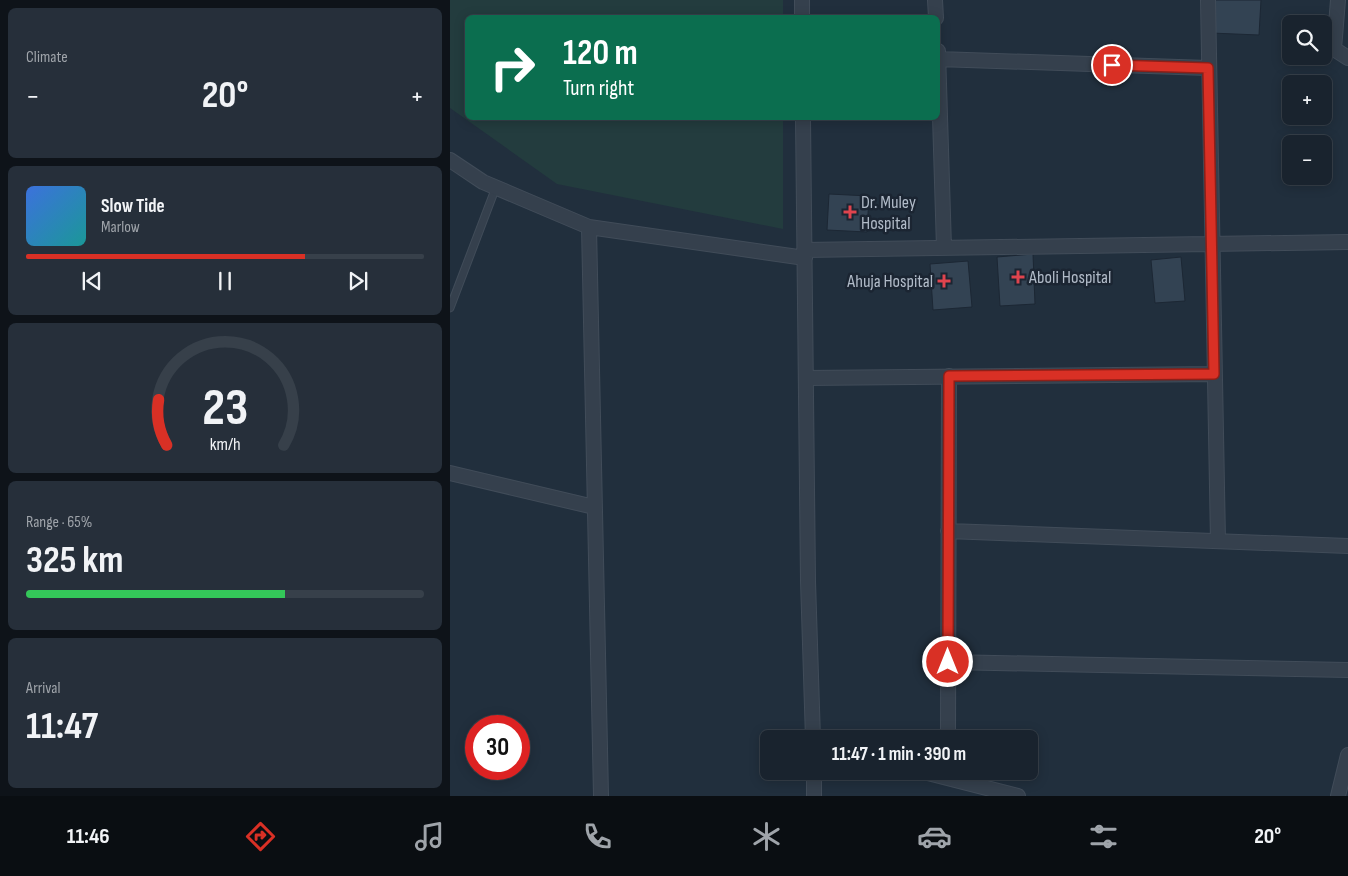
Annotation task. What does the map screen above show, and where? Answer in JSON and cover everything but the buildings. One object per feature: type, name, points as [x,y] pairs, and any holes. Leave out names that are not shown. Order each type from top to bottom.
[{"type":"street","points":[[802,0],[802,15]]},
{"type":"street","points":[[935,0],[936,15]]},
{"type":"street","points":[[1208,0],[1218,541]]},
{"type":"street","points":[[1338,0],[1334,49],[1348,58]]},
{"type":"street","points":[[940,58],[1208,68]]},
{"type":"street","points":[[803,120],[808,581],[813,730]]},
{"type":"street","points":[[940,120],[944,248]]},
{"type":"street","points":[[450,160],[483,182],[589,227],[805,254],[944,248],[1348,242]]},
{"type":"street","points":[[589,227],[601,796]]},
{"type":"street","points":[[806,378],[1214,374]]},
{"type":"street","points":[[948,730],[949,376]]},
{"type":"street","points":[[450,474],[594,507]]},
{"type":"street","points":[[948,531],[1348,546]]},
{"type":"street","points":[[948,662],[1348,670]]},
{"type":"street","points":[[1338,796],[1348,755]]},
{"type":"street","points":[[814,780],[814,796]]},
{"type":"street","points":[[965,780],[1018,796]]},
{"type":"lane","points":[[450,308],[496,187]]},
{"type":"green space","points":[[450,0],[783,0],[783,15],[465,15],[465,119],[450,108]]},
{"type":"green space","points":[[467,120],[783,120],[783,229],[557,184]]},
{"type":"place","name":"Dr. Muley Hospital","points":[[850,212]]},
{"type":"place","name":"Aboli Hospital","points":[[1018,277]]},
{"type":"place","name":"Ahuja Hospital","points":[[944,281]]},
{"type":"route","points":[[948,662],[949,376],[1214,374],[1208,68],[1112,65]]}]
